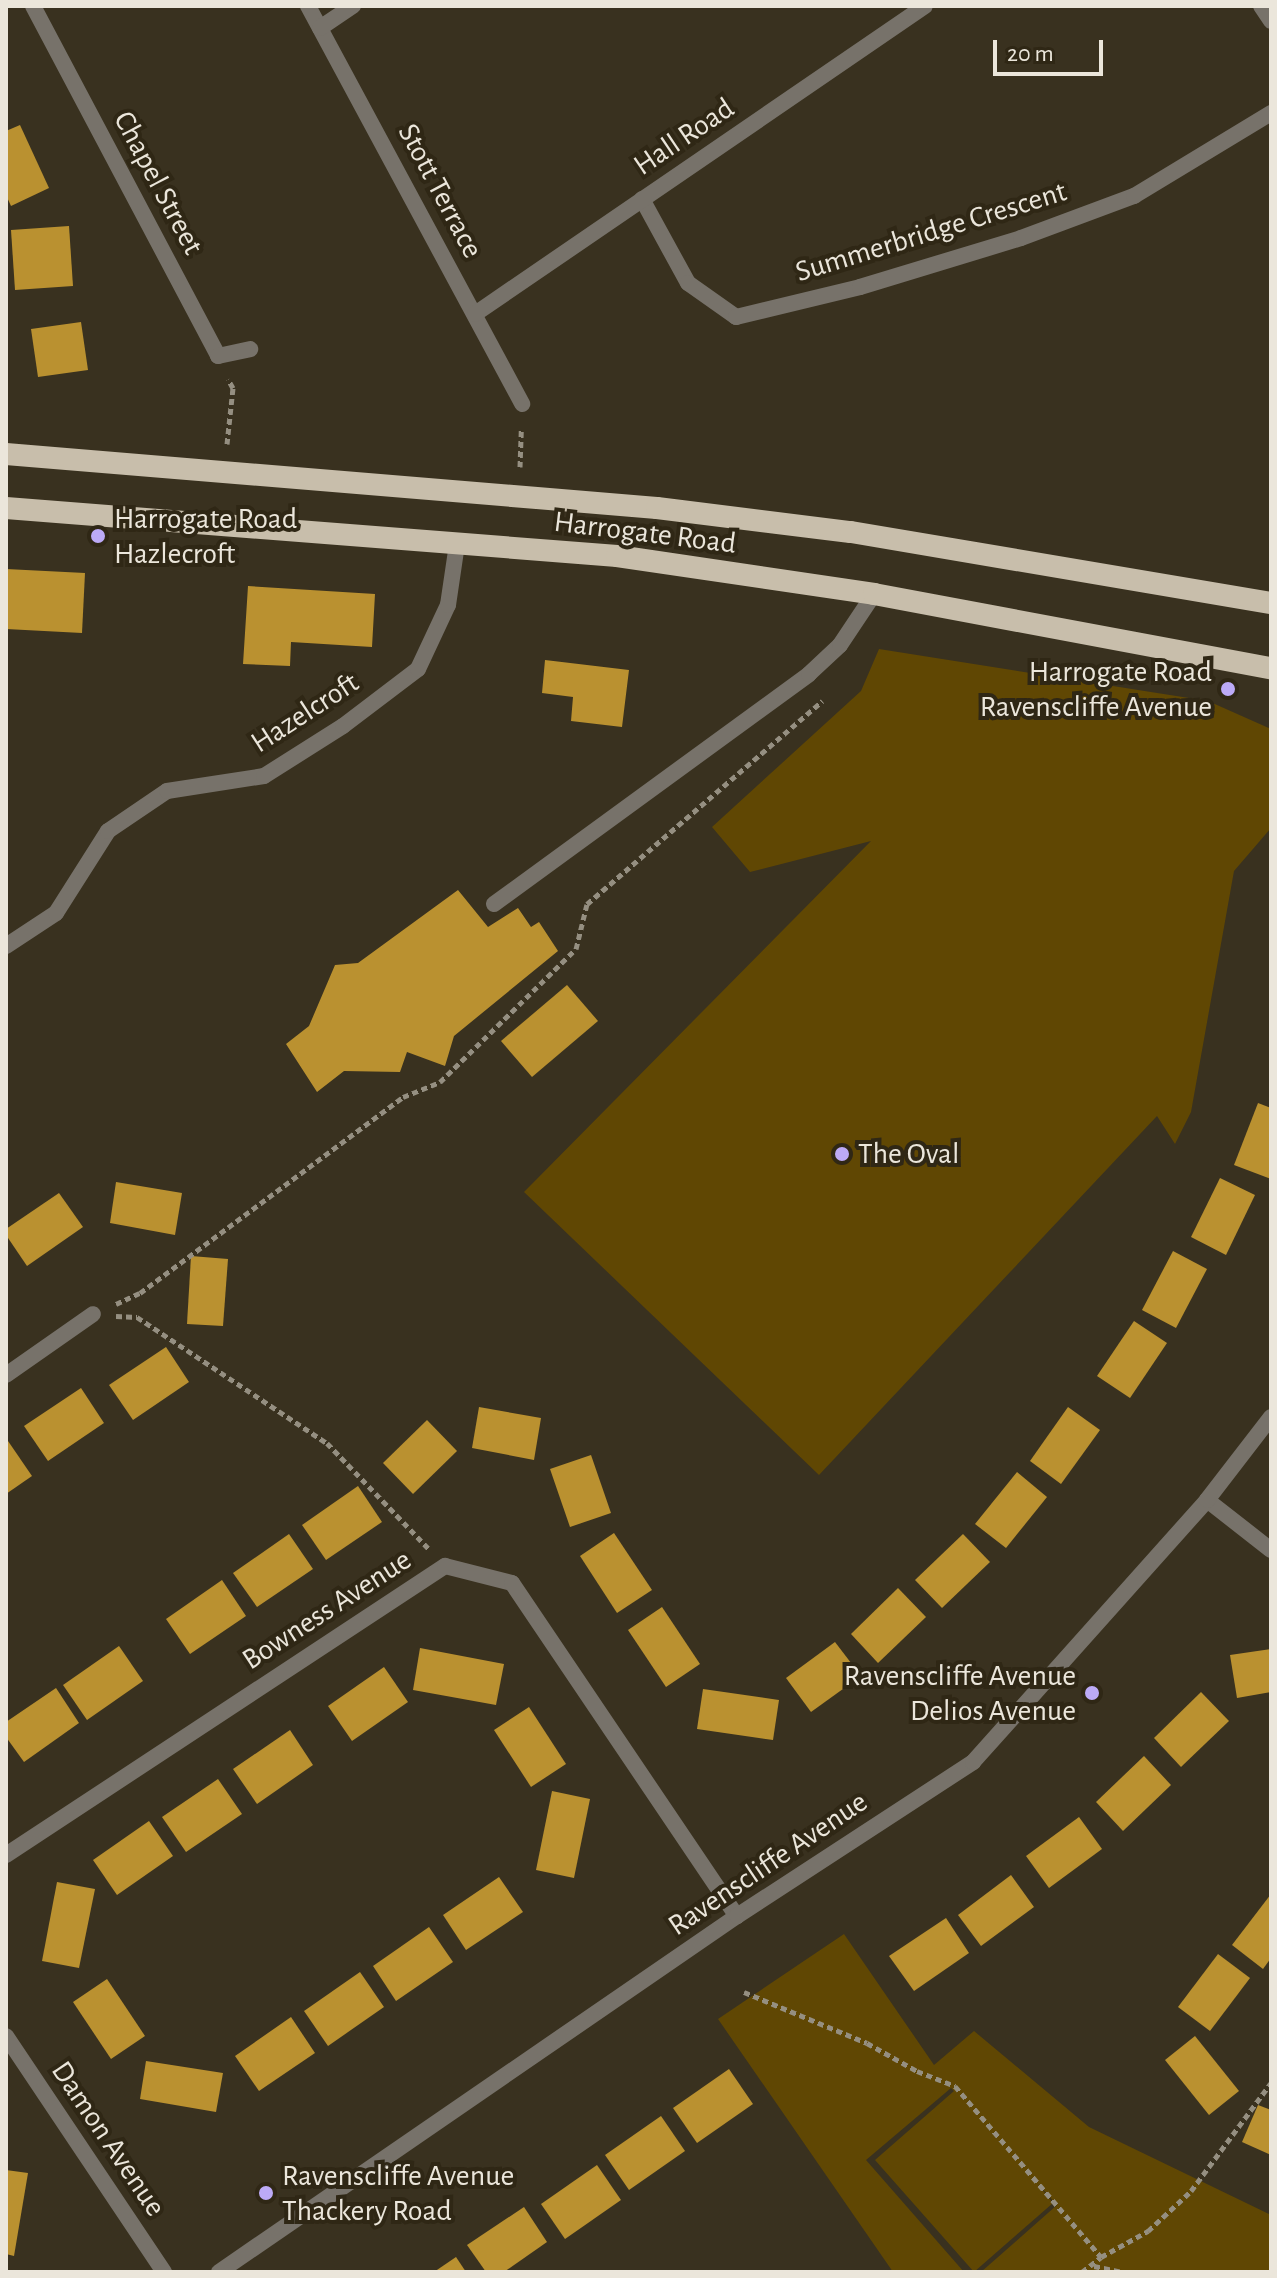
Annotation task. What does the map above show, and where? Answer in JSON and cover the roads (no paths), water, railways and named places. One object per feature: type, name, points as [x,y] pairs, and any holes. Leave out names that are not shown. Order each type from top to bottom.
[{"type":"highway","name":"Harrogate Road","points":[[6,454],[657,508],[851,532],[1271,603]]},
{"type":"highway","name":"Harrogate Road","points":[[6,508],[617,556],[874,594],[1271,668]]},
{"type":"street","name":"Chapel Street","points":[[33,6],[218,356],[250,349]]},
{"type":"street","name":"Stott Terrace","points":[[308,6],[522,404]]},
{"type":"street","points":[[320,28],[353,6]]},
{"type":"street","name":"Hall Road","points":[[475,314],[925,6]]},
{"type":"street","points":[[1261,6],[1271,21]]},
{"type":"street","name":"Summerbridge Crescent","points":[[642,199],[688,283],[736,317],[889,278],[1021,238],[1134,196],[1271,113]]},
{"type":"street","name":"Hazelcroft","points":[[6,946],[56,913],[108,831],[143,807],[167,791],[264,776],[343,726],[418,669],[448,605],[457,544]]},
{"type":"street","points":[[494,904],[809,674],[840,645],[874,594]]},
{"type":"street","points":[[6,1375],[93,1314]]},
{"type":"street","name":"Ravenscliffe Avenue","points":[[219,2272],[737,1916],[973,1762],[1207,1500],[1271,1417]]},
{"type":"street","points":[[1207,1500],[1271,1550]]},
{"type":"street","name":"Bowness Avenue","points":[[6,1855],[445,1566],[512,1583],[737,1916]]},
{"type":"street","name":"Damon Avenue","points":[[6,2036],[164,2272]]},
{"type":"place","name":"Harrogate Road Hazlecroft","points":[[98,536]]},
{"type":"place","name":"Harrogate Road Ravenscliffe Avenue","points":[[1228,689]]},
{"type":"place","name":"The Oval","points":[[842,1154]]},
{"type":"place","name":"Ravenscliffe Avenue Delios Avenue","points":[[1092,1693]]},
{"type":"place","name":"Ravenscliffe Avenue Thackery Road","points":[[266,2193]]}]
